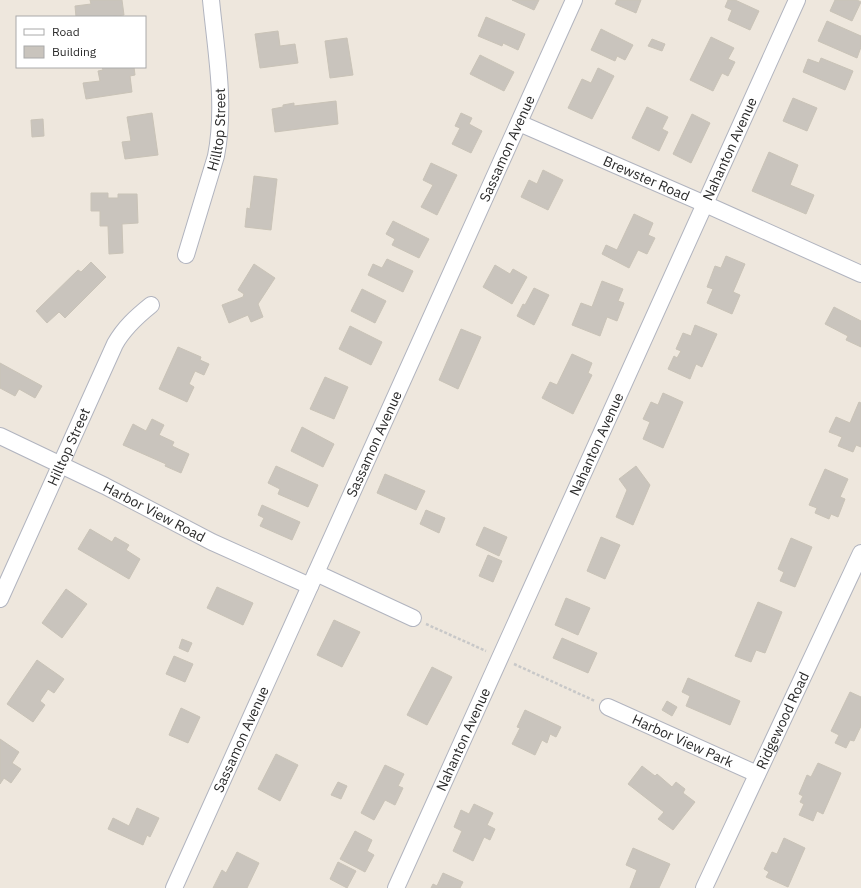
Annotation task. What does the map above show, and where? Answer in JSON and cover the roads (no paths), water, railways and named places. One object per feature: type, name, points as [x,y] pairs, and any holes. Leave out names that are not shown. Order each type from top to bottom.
[{"type":"street","name":"Hilltop Street","points":[[186,255],[216,156],[220,132],[221,100],[211,0]]},
{"type":"street","name":"Sassamon Avenue","points":[[174,888],[574,0]]},
{"type":"street","name":"Nahanton Avenue","points":[[396,888],[797,0]]},
{"type":"street","name":"Brewster Road","points":[[518,123],[705,204],[861,274]]},
{"type":"street","name":"Hilltop Street","points":[[0,600],[60,465],[120,336],[132,320],[151,305]]},
{"type":"street","name":"Harbor View Road","points":[[0,436],[105,486],[212,542],[313,579]]},
{"type":"street","name":"Ridgewood Road","points":[[704,888],[861,553]]},
{"type":"street","points":[[313,579],[413,618]]},
{"type":"street","name":"Harbor View Park","points":[[608,707],[757,774]]}]
